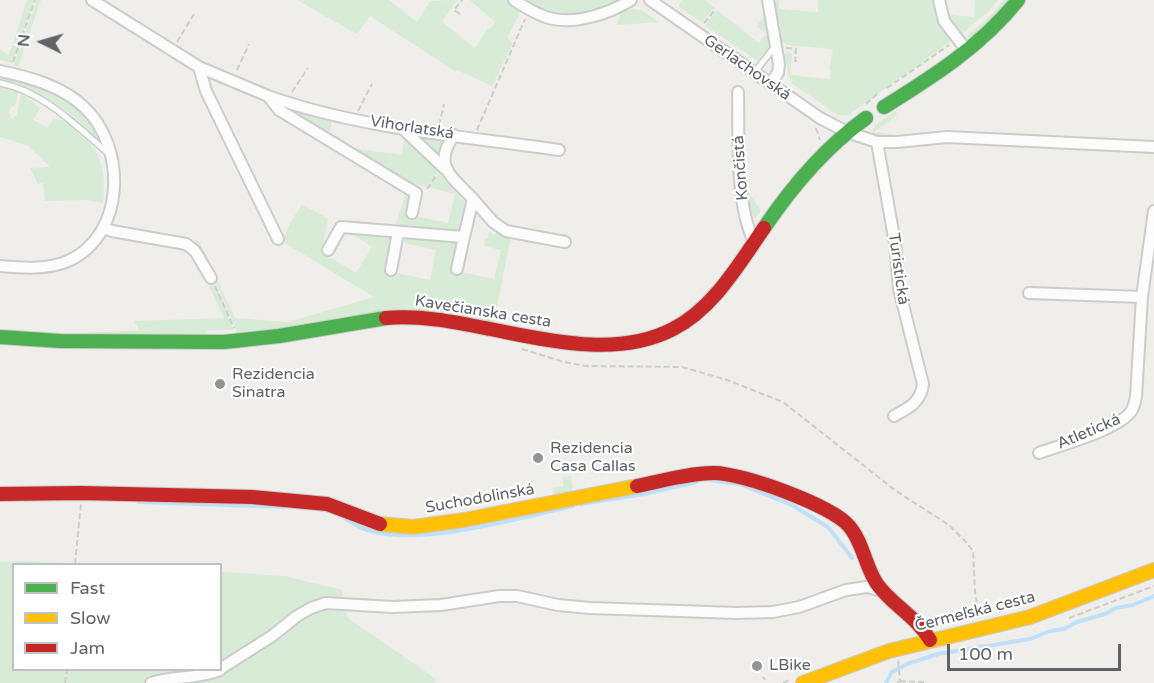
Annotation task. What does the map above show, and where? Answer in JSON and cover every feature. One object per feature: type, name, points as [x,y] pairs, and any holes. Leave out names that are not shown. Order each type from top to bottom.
[{"type":"street","name":"Vihorlatská","points":[[92,0],[199,67],[286,102],[353,119],[403,128],[559,150]]},
{"type":"street","points":[[514,0],[529,10],[553,19],[580,19],[611,10],[631,0]]},
{"type":"street","name":"Gerlachovská","points":[[650,0],[770,84],[830,124],[847,132]]},
{"type":"street","points":[[768,0],[777,45],[778,70],[770,84]]},
{"type":"street","points":[[939,0],[944,21],[967,51]]},
{"type":"street","points":[[884,107],[967,51],[992,31],[1018,0]]},
{"type":"street","points":[[0,266],[37,267],[58,265],[71,260],[84,250],[104,228],[112,208],[113,196],[110,154],[97,123],[76,100],[50,86],[3,67]]},
{"type":"street","points":[[199,67],[206,91],[278,239]]},
{"type":"street","name":"Končistá","points":[[738,92],[742,198],[748,230],[754,242]]},
{"type":"street","name":"Vihorlatská","points":[[268,96],[279,110],[416,193],[412,213]]},
{"type":"street","name":"Kavečianska cesta","points":[[0,337],[69,341],[236,341],[403,317],[439,320],[577,342],[630,343],[657,337],[682,324],[710,300],[780,205],[865,112]]},
{"type":"street","points":[[403,128],[442,170],[506,231],[565,242]]},
{"type":"street","points":[[847,132],[877,142],[947,137],[1154,147]]},
{"type":"street","points":[[442,170],[444,152],[454,135]]},
{"type":"street","name":"Turistická","points":[[877,142],[895,243],[899,289],[923,384],[917,401],[894,416]]},
{"type":"street","points":[[457,269],[473,200]]},
{"type":"street","name":"Atletická","points":[[1039,453],[1108,428],[1124,419],[1132,410],[1136,397],[1142,297],[1154,211]]},
{"type":"street","points":[[328,250],[341,227],[464,237]]},
{"type":"street","points":[[104,228],[186,244],[195,251],[211,278]]},
{"type":"street","points":[[391,270],[398,232]]},
{"type":"street","points":[[1029,293],[1142,297]]},
{"type":"street","name":"Suchodolinská","points":[[0,494],[81,492],[252,497],[327,504],[378,524],[413,527],[495,514],[692,475],[724,474],[752,481],[839,516],[855,536],[882,591],[918,622],[930,640]]},
{"type":"street","name":"Čermeľská cesta","points":[[803,683],[889,651],[1030,617],[1154,570]]},
{"type":"street","points":[[222,668],[272,636],[297,616],[327,603],[401,607],[517,596],[558,605],[590,608],[746,613],[773,612],[799,607],[846,590],[867,587],[882,591]]},
{"type":"street","points":[[151,683],[161,679],[196,677],[214,671]]},
{"type":"lane","points":[[754,73],[777,45]]},
{"type":"lane","points":[[0,83],[33,93],[69,119],[110,154]]},
{"type":"path","points":[[3,67],[12,64],[35,0]]},
{"type":"path","points":[[460,14],[454,10],[462,0]]},
{"type":"path","points":[[474,138],[529,10]]},
{"type":"path","points":[[702,26],[715,10]]},
{"type":"path","points":[[172,50],[194,14]]},
{"type":"path","points":[[231,80],[249,45]]},
{"type":"path","points":[[777,45],[796,49],[795,61],[800,61]]},
{"type":"path","points":[[286,102],[308,68]]},
{"type":"path","points":[[353,119],[372,84]]},
{"type":"path","points":[[865,112],[876,95]]},
{"type":"path","points":[[438,133],[444,104]]},
{"type":"path","points":[[427,187],[442,170]]},
{"type":"path","points":[[221,298],[236,332]]},
{"type":"path","points":[[510,333],[513,342],[520,348],[564,362],[615,367],[682,367],[727,380],[783,402],[896,491],[949,525],[973,551],[975,591],[981,629]]},
{"type":"path","points":[[75,563],[81,492]]},
{"type":"path","points":[[898,663],[900,675],[898,682],[924,682]]},
{"type":"green space","points":[[27,0],[34,0],[12,63],[0,60],[0,50],[9,55]]},
{"type":"green space","points":[[37,0],[41,0],[18,67],[13,66]]},
{"type":"green space","points":[[297,0],[389,0],[417,22],[430,1],[457,0],[442,22],[475,48],[488,28],[490,29],[495,22],[470,0],[506,0],[519,8],[519,15],[507,38],[513,43],[492,86],[457,70],[456,72],[370,16],[357,34]]},
{"type":"green space","points":[[520,0],[619,0],[606,8],[587,14],[557,16],[550,15]]},
{"type":"green space","points":[[682,0],[705,0],[715,8],[701,22],[679,7]]},
{"type":"green space","points":[[773,0],[779,0],[779,9],[818,12],[818,0],[936,0],[953,40],[848,115],[838,115],[791,83],[784,54],[788,52],[792,54],[790,75],[830,79],[831,70],[829,70],[833,49],[788,45],[782,42]]},
{"type":"green space","points":[[975,0],[998,0],[989,11],[959,36],[948,17],[951,15],[974,17]]},
{"type":"green space","points":[[1003,0],[1009,0],[989,24],[976,35],[964,38],[992,14]]},
{"type":"green space","points":[[630,9],[641,10],[659,22],[617,25],[621,12]]},
{"type":"green space","points":[[717,10],[759,43],[766,34],[756,26],[766,14],[772,47],[758,61],[707,27],[706,23]]},
{"type":"green space","points":[[0,76],[50,91],[73,103],[91,121],[100,138],[95,138],[75,118],[52,101],[27,88],[0,79]]},
{"type":"green space","points":[[0,86],[18,91],[15,107],[12,106],[8,114],[11,118],[17,116],[21,93],[40,108],[33,120],[48,128],[53,119],[65,120],[85,139],[98,155],[101,164],[104,187],[103,203],[86,200],[45,201],[43,183],[38,184],[30,168],[50,167],[29,146],[0,137]]},
{"type":"green space","points":[[283,108],[332,119],[330,134],[340,138],[340,141],[345,142],[344,144],[350,145],[350,148],[402,155],[404,138],[420,147],[440,169],[426,187],[405,182]]},
{"type":"green space","points":[[895,111],[897,115],[874,132],[898,135],[899,138],[881,138],[872,134],[874,126]]},
{"type":"green space","points":[[420,137],[446,139],[439,160]]},
{"type":"green space","points":[[439,173],[466,204],[462,225],[456,231],[394,228],[406,194],[378,177],[379,175],[408,193],[406,214],[448,223],[455,194],[428,187]]},
{"type":"green space","points":[[746,188],[761,211],[755,219],[749,207]]},
{"type":"green space","points":[[302,204],[328,219],[322,252],[356,273],[372,247],[349,232],[390,235],[393,240],[387,271],[430,280],[436,250],[408,244],[404,242],[405,236],[456,241],[458,246],[452,270],[494,279],[501,250],[484,246],[485,238],[488,238],[489,231],[495,235],[498,230],[511,236],[494,322],[399,310],[341,317],[282,328],[237,332],[198,248],[117,228],[199,241],[235,318],[288,322],[374,297],[285,243],[288,228]]},
{"type":"green space","points":[[205,278],[217,289],[234,330],[206,330],[205,334],[83,333],[139,330],[134,321],[224,318]]},
{"type":"green space","points":[[571,476],[573,493],[555,495],[552,488],[563,487],[563,477]]},
{"type":"green space","points":[[0,562],[65,563],[12,563],[12,671],[222,671],[222,572],[285,576],[342,590],[343,606],[348,618],[436,679],[434,683],[0,683]]},
{"type":"waterway","points":[[710,480],[739,484],[792,505],[828,527],[852,558]]},
{"type":"waterway","points":[[581,504],[644,494],[697,482]]},
{"type":"waterway","points":[[139,502],[284,507]]},
{"type":"waterway","points":[[347,520],[367,530],[415,535],[470,529],[573,506]]},
{"type":"waterway","points":[[886,683],[892,672],[907,664],[938,654],[1030,639],[1154,596]]},
{"type":"traffic: fast","points":[[884,107],[939,72],[973,46],[1004,17],[1018,0]]},
{"type":"traffic: fast","points":[[764,228],[810,168],[837,141],[866,118]]},
{"type":"traffic: fast","points":[[0,337],[60,341],[224,342],[279,336],[386,318]]},
{"type":"traffic: slow","points":[[380,524],[413,527],[464,520],[637,486]]},
{"type":"traffic: slow","points":[[803,683],[889,651],[1030,617],[1154,570]]},
{"type":"traffic: jam","points":[[386,318],[412,317],[438,320],[535,338],[582,344],[606,345],[652,338],[673,329],[701,310],[735,271],[764,228]]},
{"type":"traffic: jam","points":[[637,486],[695,474],[727,474],[764,484],[824,509],[839,518],[854,532],[877,584],[918,624],[930,640]]},
{"type":"traffic: jam","points":[[0,494],[81,493],[252,497],[327,504],[380,524]]},
{"type":"place","name":"Rezidencia Sinatra","points":[[220,384]]},
{"type":"place","name":"Rezidencia Casa Callas","points":[[538,458]]},
{"type":"place","name":"LBike","points":[[757,666]]}]
